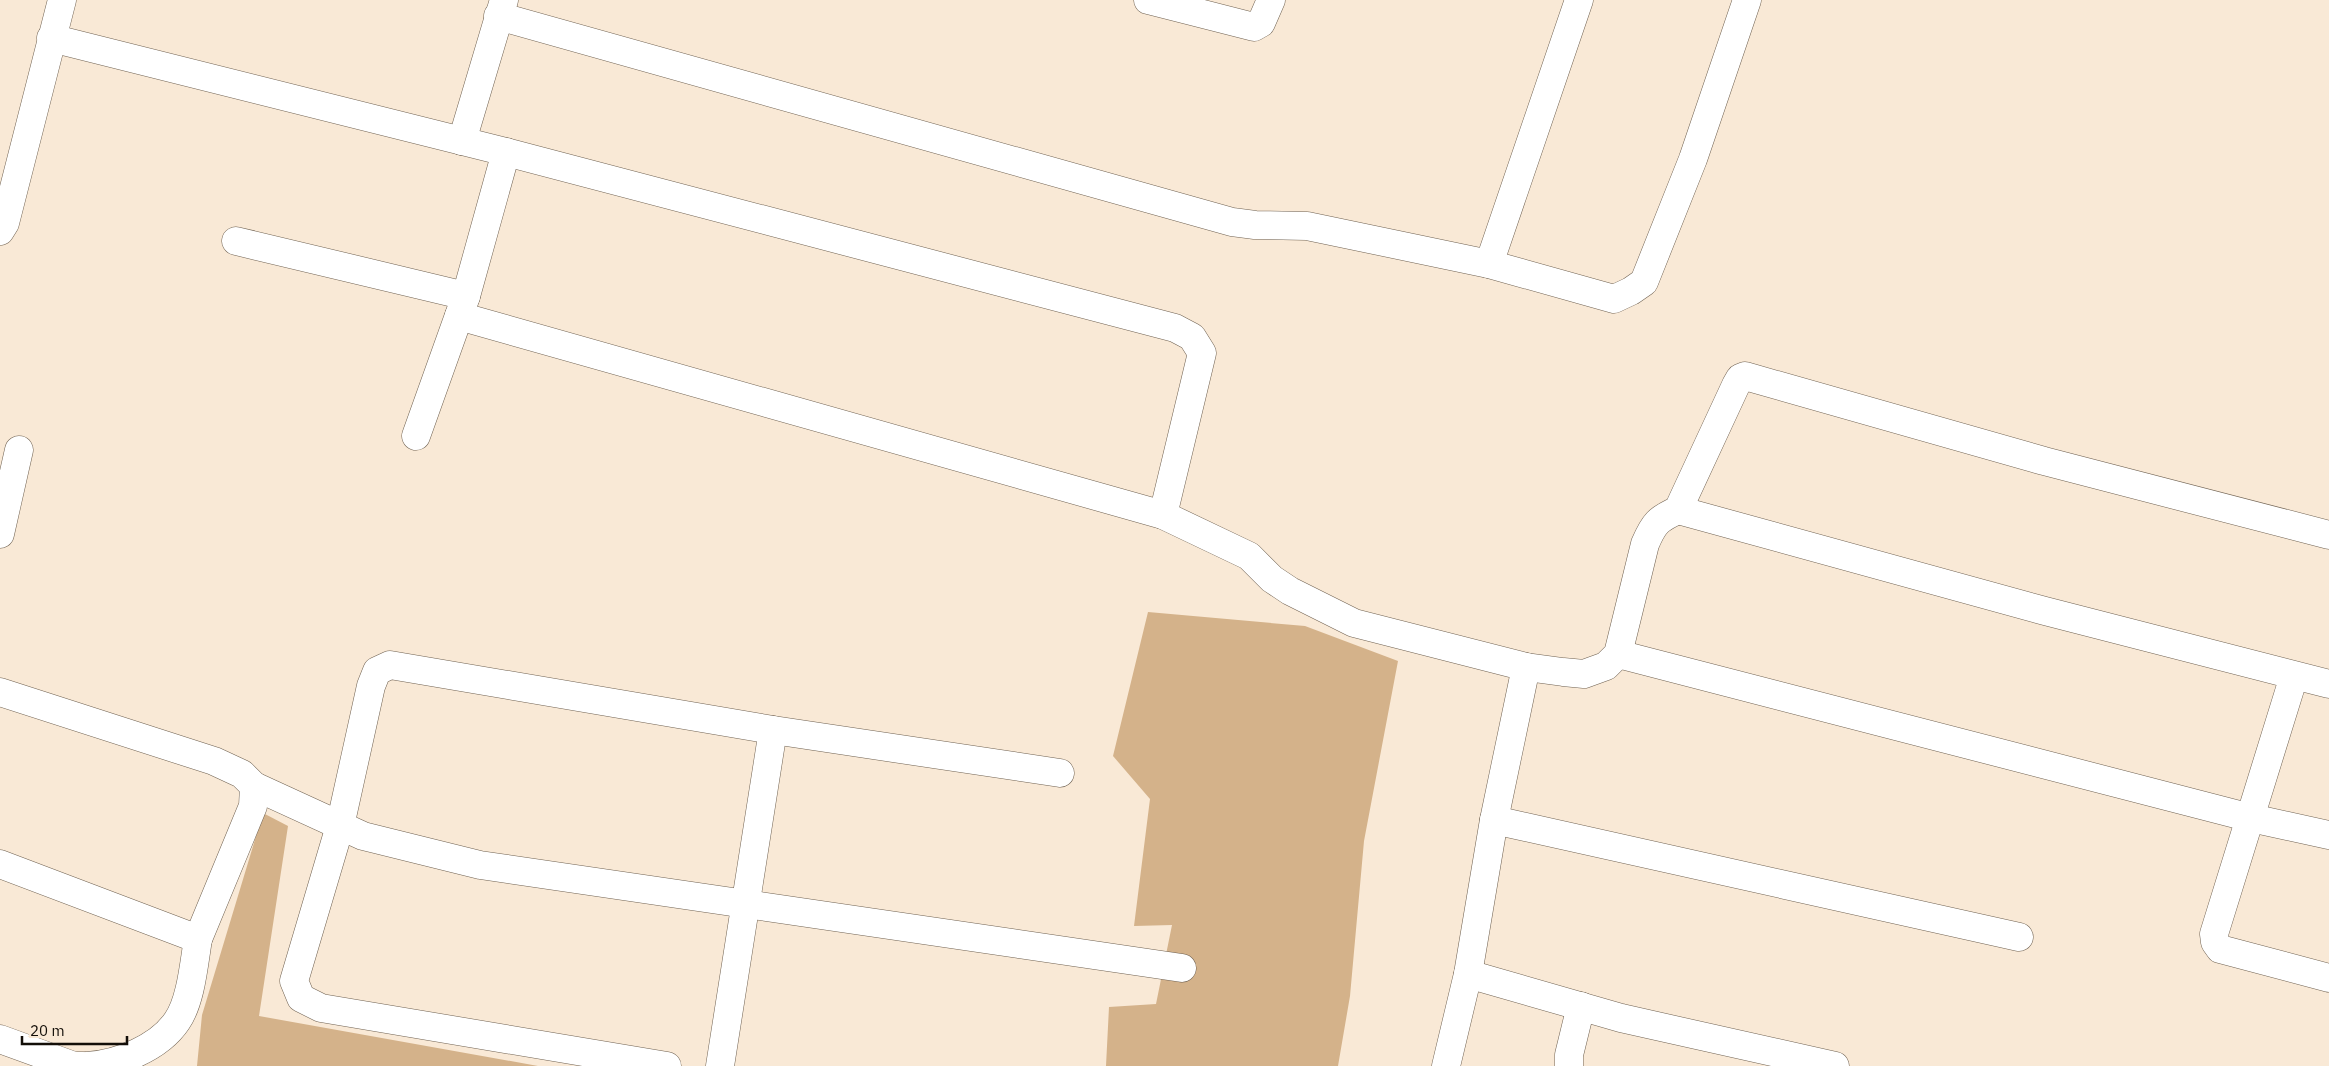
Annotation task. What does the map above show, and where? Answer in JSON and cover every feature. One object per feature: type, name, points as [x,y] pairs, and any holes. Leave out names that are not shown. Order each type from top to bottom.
[{"type":"street","points":[[2,226],[62,0]]},
{"type":"street","points":[[1148,0],[1254,27],[1261,23],[1272,0]]},
{"type":"street","points":[[1489,264],[1580,0]]},
{"type":"street","points":[[462,141],[501,8],[1232,222],[1255,225],[1307,226],[1489,264],[1614,299],[1630,292],[1644,282],[1693,158],[1747,0]]},
{"type":"street","points":[[51,38],[506,152],[1175,328],[1192,336],[1202,353],[1162,515]]},
{"type":"street","points":[[416,436],[462,306],[506,152]]},
{"type":"street","points":[[236,241],[462,306],[1162,515],[1249,556],[1272,579],[1290,591],[1354,623],[1526,667],[1584,674],[1606,666],[1618,654],[1645,544],[1651,528],[1658,520],[1678,510],[1736,385],[1740,378],[1745,376],[2054,464],[2329,535]]},
{"type":"street","points":[[0,534],[19,450]]},
{"type":"street","points":[[1678,510],[2045,611],[2329,684]]},
{"type":"street","points":[[1618,654],[2251,818],[2329,835]]},
{"type":"street","points":[[667,1066],[321,1008],[301,998],[294,980],[340,826],[371,686],[377,671],[390,666],[773,730],[1060,773]]},
{"type":"street","points":[[1446,1066],[1468,974],[1494,820],[1526,667]]},
{"type":"street","points":[[2294,676],[2214,934],[2215,942],[2220,949],[2329,978]]},
{"type":"street","points":[[0,692],[214,762],[242,774],[254,786],[363,836],[480,865],[1182,968]]},
{"type":"street","points":[[720,1066],[773,730]]},
{"type":"street","points":[[0,1039],[44,1061],[74,1066],[96,1066],[135,1053],[160,1040],[178,1020],[188,995],[198,940],[253,806],[254,786]]},
{"type":"street","points":[[1494,820],[2019,937]]},
{"type":"street","points":[[0,864],[198,940]]},
{"type":"street","points":[[1468,974],[1621,1018],[1835,1066]]},
{"type":"street","points":[[1569,1066],[1569,1054],[1581,1006]]},
{"type":"shaded area","points":[[1148,612],[1305,626],[1398,661],[1364,841],[1350,996],[1338,1066],[1106,1066],[1109,1007],[1156,1004],[1172,925],[1134,926],[1150,799],[1113,756]]},
{"type":"shaded area","points":[[263,813],[288,826],[259,1016],[538,1066],[197,1066],[202,1015]]}]
